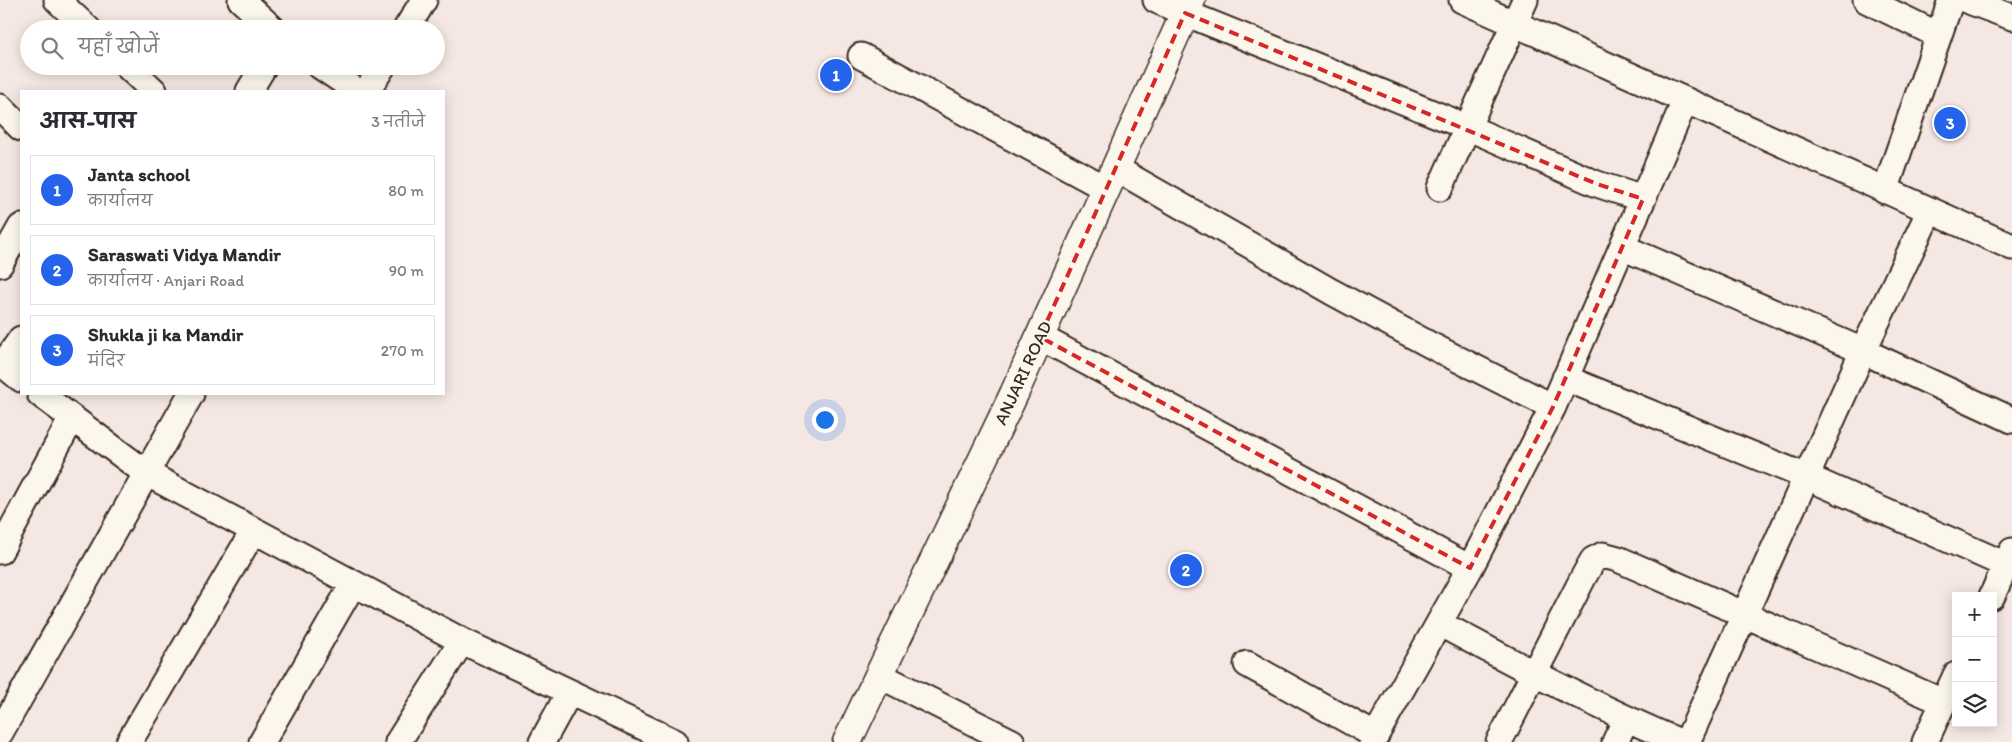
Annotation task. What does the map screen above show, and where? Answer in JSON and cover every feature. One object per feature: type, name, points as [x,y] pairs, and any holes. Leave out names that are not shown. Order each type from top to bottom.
[{"type":"street","points":[[57,0],[78,20]]},
{"type":"street","points":[[241,0],[263,20]]},
{"type":"street","points":[[412,20],[424,0]]},
{"type":"street","points":[[1156,0],[1188,7],[1597,184],[1643,199]]},
{"type":"street","points":[[1462,0],[2012,247]]},
{"type":"street","points":[[1440,188],[1525,0]]},
{"type":"street","points":[[1866,0],[1938,35]]},
{"type":"street","points":[[1885,190],[1951,0]]},
{"type":"street","points":[[1966,0],[2012,16]]},
{"type":"street","name":"ANJARI ROAD","points":[[847,742],[1014,394],[1188,7]]},
{"type":"street","points":[[861,56],[1110,178],[1332,292],[1434,348],[1553,407]]},
{"type":"street","points":[[137,75],[153,90]]},
{"type":"street","points":[[250,90],[259,75]]},
{"type":"street","points":[[333,75],[355,90]]},
{"type":"street","points":[[368,90],[377,75]]},
{"type":"street","points":[[1247,664],[1374,739],[1470,568],[1553,407],[1686,100]]},
{"type":"street","points":[[0,108],[20,127]]},
{"type":"street","points":[[1687,742],[1863,351],[1930,210]]},
{"type":"street","points":[[0,264],[20,229]]},
{"type":"street","points":[[1622,247],[1863,351],[2012,420]]},
{"type":"street","points":[[1040,336],[1470,568]]},
{"type":"street","points":[[8,368],[20,341]]},
{"type":"street","points":[[1566,378],[2009,558],[1994,592]]},
{"type":"street","points":[[0,733],[191,395]]},
{"type":"street","points":[[0,551],[58,403],[146,473],[462,641],[673,742]]},
{"type":"street","points":[[129,742],[254,530]]},
{"type":"street","points":[[1499,742],[1584,576],[1593,560],[1603,555],[1618,559],[1744,616],[1944,702]]},
{"type":"street","points":[[262,742],[353,584]]},
{"type":"street","points":[[1439,623],[1534,674],[1626,720],[1680,742]]},
{"type":"street","points":[[398,742],[462,641]]},
{"type":"street","points":[[879,675],[1012,742]]},
{"type":"street","points":[[1925,742],[1953,682]]},
{"type":"street","points":[[542,742],[570,693]]},
{"type":"street","points":[[1615,742],[1626,720]]},
{"type":"highlighted area","points":[[1185,13],[1597,184],[1643,199],[1553,407],[1470,568],[1040,337]]},
{"type":"place","name":"Janta school","points":[[836,75]]},
{"type":"place","name":"Shukla ji ka Mandir","points":[[1950,123]]},
{"type":"place","name":"Saraswati Vidya Mandir","points":[[1186,570]]}]
